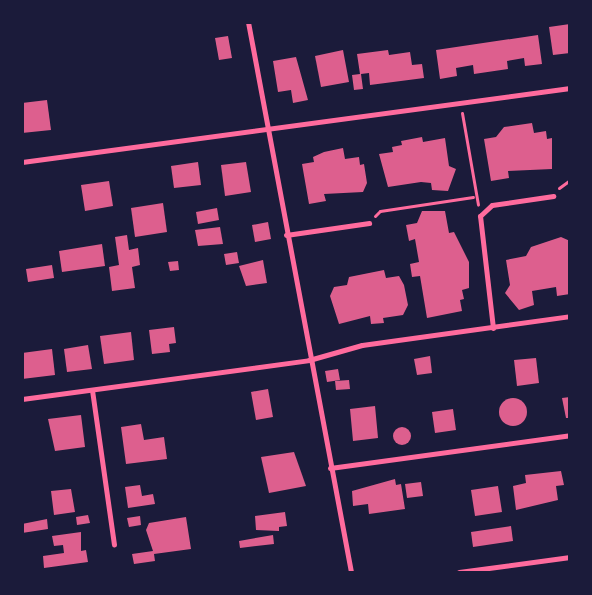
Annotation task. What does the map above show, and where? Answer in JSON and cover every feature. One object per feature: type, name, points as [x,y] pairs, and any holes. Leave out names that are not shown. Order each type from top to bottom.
[{"type":"street","points":[[248,22],[309,360],[351,572]]},
{"type":"street","points":[[22,162],[570,88]]},
{"type":"street","points":[[493,328],[480,216],[483,211],[492,205],[553,196]]},
{"type":"street","points":[[286,235],[369,223]]},
{"type":"street","points":[[22,399],[309,360],[362,345],[570,316]]},
{"type":"street","points":[[92,390],[114,544]]},
{"type":"street","points":[[330,468],[570,435]]},
{"type":"street","points":[[459,572],[570,557]]},
{"type":"path","points":[[460,102],[473,197],[483,211]]},
{"type":"path","points":[[369,223],[380,211],[473,197]]},
{"type":"building","points":[[570,24],[570,53],[553,55],[549,27]]},
{"type":"building","points":[[538,35],[542,64],[525,66],[524,58],[507,61],[508,69],[474,74],[473,65],[456,68],[457,76],[440,79],[436,50]]},
{"type":"building","points":[[228,36],[232,58],[219,60],[215,38]]},
{"type":"building","points":[[343,50],[349,82],[321,87],[315,56]]},
{"type":"building","points":[[388,50],[389,55],[410,52],[412,65],[422,64],[424,78],[370,85],[369,73],[361,74],[363,89],[354,90],[352,75],[360,74],[357,54]]},
{"type":"building","points":[[296,57],[308,100],[293,103],[291,90],[278,92],[273,61]]},
{"type":"building","points":[[47,100],[51,130],[22,133],[22,103]]},
{"type":"building","points":[[532,123],[534,133],[546,131],[547,139],[552,138],[552,169],[508,171],[509,178],[491,181],[484,139],[496,137],[504,127]]},
{"type":"building","points":[[422,137],[423,142],[445,138],[449,166],[456,169],[448,191],[432,190],[431,183],[421,182],[388,187],[379,154],[393,152],[392,147],[402,145],[401,141]]},
{"type":"building","points":[[343,148],[345,159],[359,157],[360,165],[364,164],[367,183],[363,192],[324,194],[326,201],[309,204],[302,164],[314,162],[313,157],[324,152]]},
{"type":"building","points":[[198,162],[201,185],[174,188],[171,166]]},
{"type":"building","points":[[246,162],[251,192],[225,196],[221,165]]},
{"type":"building","points":[[109,181],[113,206],[85,211],[81,185]]},
{"type":"building","points":[[163,203],[167,232],[135,237],[131,208]]},
{"type":"building","points":[[217,208],[219,220],[198,224],[196,212]]},
{"type":"building","points":[[422,211],[445,211],[449,233],[454,232],[469,262],[469,288],[462,290],[464,299],[460,300],[462,311],[427,318],[420,276],[412,277],[410,264],[419,262],[415,239],[409,241],[406,225],[417,223]]},
{"type":"building","points":[[268,222],[271,239],[255,242],[252,225]]},
{"type":"building","points":[[220,227],[223,244],[198,246],[195,230]]},
{"type":"building","points":[[127,235],[129,250],[138,248],[140,265],[132,267],[135,288],[112,291],[109,267],[119,265],[115,237]]},
{"type":"building","points":[[561,237],[570,241],[570,294],[557,296],[556,287],[532,291],[534,305],[519,310],[505,293],[510,285],[506,260],[526,256],[531,247]]},
{"type":"building","points":[[102,244],[105,266],[62,272],[59,251]]},
{"type":"building","points":[[237,252],[239,263],[226,265],[224,254]]},
{"type":"building","points":[[263,260],[267,283],[246,286],[239,266]]},
{"type":"building","points":[[178,261],[179,270],[170,271],[168,262]]},
{"type":"building","points":[[52,265],[54,278],[28,282],[26,269]]},
{"type":"building","points":[[384,270],[386,278],[399,276],[404,285],[408,305],[403,315],[383,318],[384,323],[371,324],[370,316],[339,324],[330,296],[334,287],[347,285],[349,277]]},
{"type":"building","points":[[174,327],[176,343],[169,344],[170,352],[152,354],[149,330]]},
{"type":"building","points":[[131,332],[134,360],[104,364],[100,336]]},
{"type":"building","points":[[88,345],[92,369],[67,372],[64,349]]},
{"type":"building","points":[[52,349],[55,375],[22,379],[22,353]]},
{"type":"building","points":[[430,356],[432,373],[417,375],[414,359]]},
{"type":"building","points":[[536,358],[539,383],[517,386],[514,360]]},
{"type":"building","points":[[338,369],[340,380],[327,382],[325,371]]},
{"type":"building","points":[[349,380],[350,389],[336,390],[335,381]]},
{"type":"building","points":[[268,389],[273,417],[256,420],[251,392]]},
{"type":"building","points":[[570,397],[570,418],[566,418],[562,398]]},
{"type":"building","points":[[513,398],[523,402],[527,412],[523,422],[513,426],[503,422],[499,412],[503,402]]},
{"type":"building","points":[[375,406],[378,438],[353,441],[350,409]]},
{"type":"building","points":[[453,409],[456,430],[435,433],[432,412]]},
{"type":"building","points":[[81,415],[85,447],[55,451],[48,419]]},
{"type":"building","points":[[141,424],[144,440],[164,437],[167,459],[126,464],[121,427]]},
{"type":"building","points":[[402,427],[408,430],[411,436],[408,442],[402,445],[396,442],[393,436],[396,430]]},
{"type":"building","points":[[294,452],[306,486],[269,493],[261,457]]},
{"type":"building","points":[[561,471],[564,485],[556,486],[558,500],[516,510],[513,486],[526,483],[525,475]]},
{"type":"building","points":[[395,479],[396,485],[401,484],[405,509],[369,514],[368,504],[353,506],[352,491]]},
{"type":"building","points":[[421,482],[423,496],[407,498],[405,484]]},
{"type":"building","points":[[140,485],[142,496],[153,494],[155,504],[128,508],[125,487]]},
{"type":"building","points":[[498,486],[502,512],[475,516],[471,490]]},
{"type":"building","points":[[71,489],[75,512],[54,515],[51,491]]},
{"type":"building","points":[[285,512],[287,526],[279,527],[279,531],[256,530],[255,516]]},
{"type":"building","points":[[88,515],[90,523],[77,525],[76,517]]},
{"type":"building","points":[[140,516],[141,525],[129,527],[127,518]]},
{"type":"building","points":[[186,517],[191,549],[154,554],[155,561],[134,564],[132,554],[153,551],[146,530],[149,523]]},
{"type":"building","points":[[47,519],[48,529],[22,533],[22,524]]},
{"type":"building","points":[[511,526],[513,541],[473,547],[471,532]]},
{"type":"building","points":[[81,532],[81,551],[86,550],[88,562],[44,568],[43,556],[64,553],[63,545],[54,546],[52,536]]},
{"type":"building","points":[[273,535],[274,544],[240,548],[239,541]]}]
